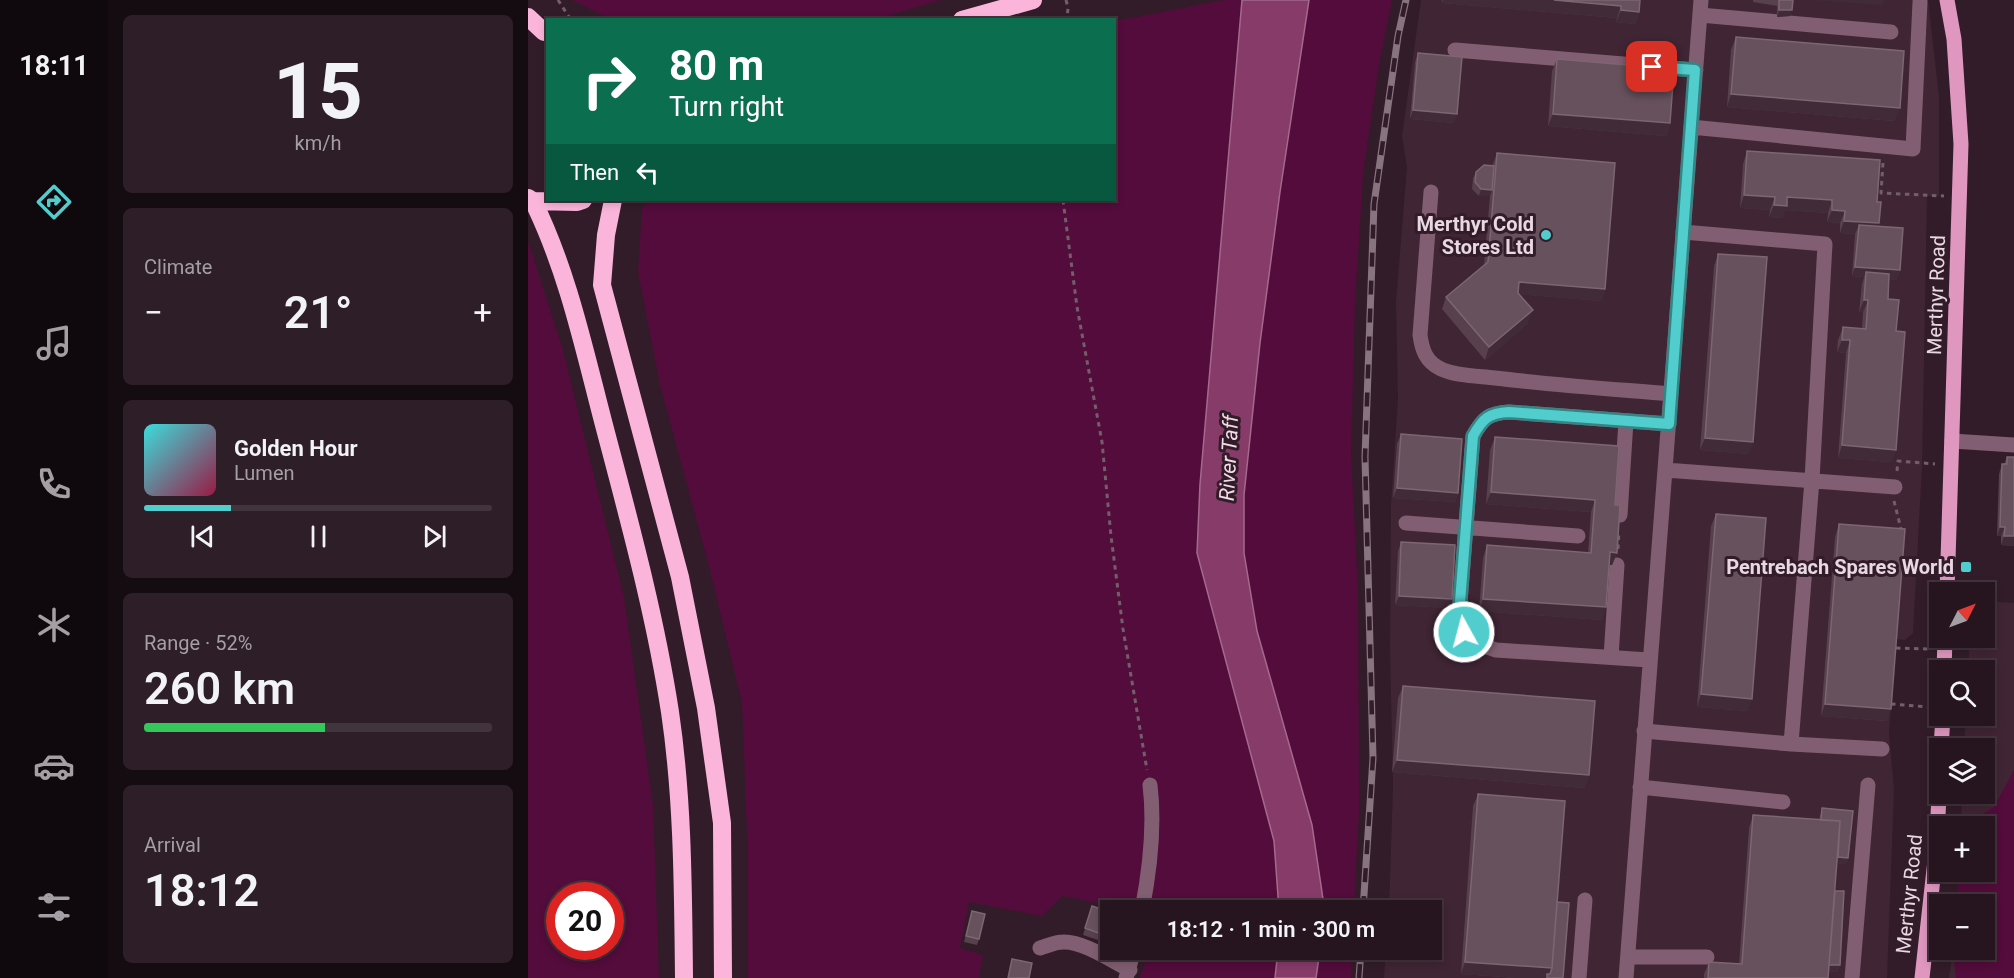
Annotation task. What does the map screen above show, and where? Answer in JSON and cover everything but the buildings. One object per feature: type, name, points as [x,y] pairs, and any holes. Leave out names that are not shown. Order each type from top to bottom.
[{"type":"highway","points":[[969,18],[1033,0]]},
{"type":"highway","points":[[528,17],[540,34]]},
{"type":"highway","points":[[531,200],[546,201]]},
{"type":"highway","points":[[531,200],[549,232],[569,290],[649,603],[670,712],[681,829],[684,978]]},
{"type":"highway","points":[[554,201],[580,201]]},
{"type":"highway","points":[[613,201],[606,234],[602,285],[680,577],[706,708],[722,823],[723,978]]},
{"type":"main road","name":"Merthyr Road","points":[[1947,0],[1954,39],[1960,144],[1947,582]]},
{"type":"main road","name":"Merthyr Road","points":[[1922,978],[1936,851],[1939,804]]},
{"type":"street","points":[[1691,127],[1913,149],[1920,2]]},
{"type":"street","points":[[1626,978],[1700,7],[1891,32]]},
{"type":"street","points":[[1455,50],[1695,70]]},
{"type":"street","points":[[1431,192],[1420,335],[1421,348],[1434,365],[1443,370],[1490,378],[1671,394]]},
{"type":"street","points":[[1683,232],[1825,244],[1812,480],[1791,744]]},
{"type":"street","points":[[1649,660],[1496,650],[1477,644],[1464,632],[1459,615],[1473,436],[1480,423],[1495,413],[1509,412],[1669,424]]},
{"type":"street","points":[[1620,515],[1626,421]]},
{"type":"street","points":[[1952,441],[2014,445]]},
{"type":"street","points":[[1665,470],[1895,487]]},
{"type":"street","points":[[1406,523],[1578,536]]},
{"type":"street","points":[[1611,657],[1617,565]]},
{"type":"street","points":[[1644,731],[1791,744],[1882,748]]},
{"type":"street","points":[[1144,900],[1149,865],[1153,807],[1150,784]]},
{"type":"street","points":[[1852,978],[1868,785]]},
{"type":"street","points":[[1640,787],[1783,802]]},
{"type":"street","points":[[1578,978],[1585,900]]},
{"type":"street","points":[[1040,948],[1063,942],[1073,943],[1086,948],[1128,974]]},
{"type":"street","points":[[1628,957],[1707,957]]},
{"type":"path","points":[[558,0],[570,18]]},
{"type":"path","points":[[1066,0],[1067,18]]},
{"type":"path","points":[[1884,146],[1881,193],[1960,197]]},
{"type":"path","points":[[1063,201],[1077,307],[1102,442],[1123,629],[1150,784]]},
{"type":"path","points":[[1902,533],[1894,500],[1898,461],[1951,465]]},
{"type":"path","points":[[1617,565],[1620,515]]},
{"type":"path","points":[[1896,648],[1929,645]]},
{"type":"path","points":[[1892,693],[1891,704],[1929,710]]},
{"type":"shaded area","points":[[572,0],[941,0],[879,18],[608,18]]},
{"type":"shaded area","points":[[1224,0],[1242,0],[1200,484],[1197,553],[1274,841],[1278,900],[1100,900],[1100,903],[1063,896],[1042,916],[969,902],[960,948],[983,955],[979,978],[748,978],[748,858],[742,703],[710,570],[660,385],[638,272],[642,209],[647,201],[1116,201],[1116,21]]},
{"type":"shaded area","points":[[1309,0],[1392,0],[1379,65],[1363,174],[1355,304],[1351,454],[1358,589],[1359,810],[1354,900],[1323,900],[1312,825],[1257,631],[1244,553],[1244,495],[1260,343]]},
{"type":"shaded area","points":[[1421,0],[1928,0],[1939,97],[1939,196],[1927,196],[1922,467],[1913,633],[1905,640],[1896,639],[1889,733],[1894,790],[1887,978],[1384,978],[1385,960],[1442,960],[1442,900],[1389,900],[1393,786],[1390,648],[1391,504],[1398,399],[1396,302],[1407,167],[1402,136]]},
{"type":"shaded area","points":[[528,241],[563,350],[624,597],[653,805],[659,978],[528,978]]},
{"type":"shaded area","points":[[1995,602],[2014,603],[2014,978],[1949,978],[1952,960],[1995,960],[1995,894],[1958,894],[1958,882],[1995,882],[1995,816],[1961,816],[1962,804],[1995,804],[1995,738],[1965,738],[1965,726],[1995,726],[1995,660],[1969,660],[1969,648],[1995,648]]},
{"type":"shaded area","points":[[2014,770],[2014,978],[1956,978],[1954,960],[1995,960],[1995,894],[1958,894],[1958,882],[1995,882],[1995,816],[1979,816],[1994,807]]},
{"type":"shaded area","points":[[1146,960],[1277,960],[1275,978],[1140,978]]},
{"type":"shaded area","points":[[1319,960],[1352,960],[1351,978],[1316,978]]},
{"type":"water","name":"River Taff","points":[[1242,0],[1309,0],[1260,343],[1244,495],[1244,553],[1257,631],[1312,825],[1323,900],[1278,900],[1274,841],[1197,553],[1200,484]]},
{"type":"water","points":[[1277,960],[1319,960],[1316,978],[1275,978]]},
{"type":"railway","points":[[1364,900],[1373,758],[1365,457],[1374,204],[1398,36],[1406,0]]},
{"type":"railway","points":[[1359,978],[1360,960]]},
{"type":"place","name":"Merthyr Cold Stores Ltd","points":[[1546,235]]},
{"type":"place","name":"Pentrebach Spares World","points":[[1966,567]]},
{"type":"route","points":[[1464,632],[1459,615],[1473,436],[1480,423],[1495,413],[1509,412],[1669,424],[1695,70],[1652,67]]}]
